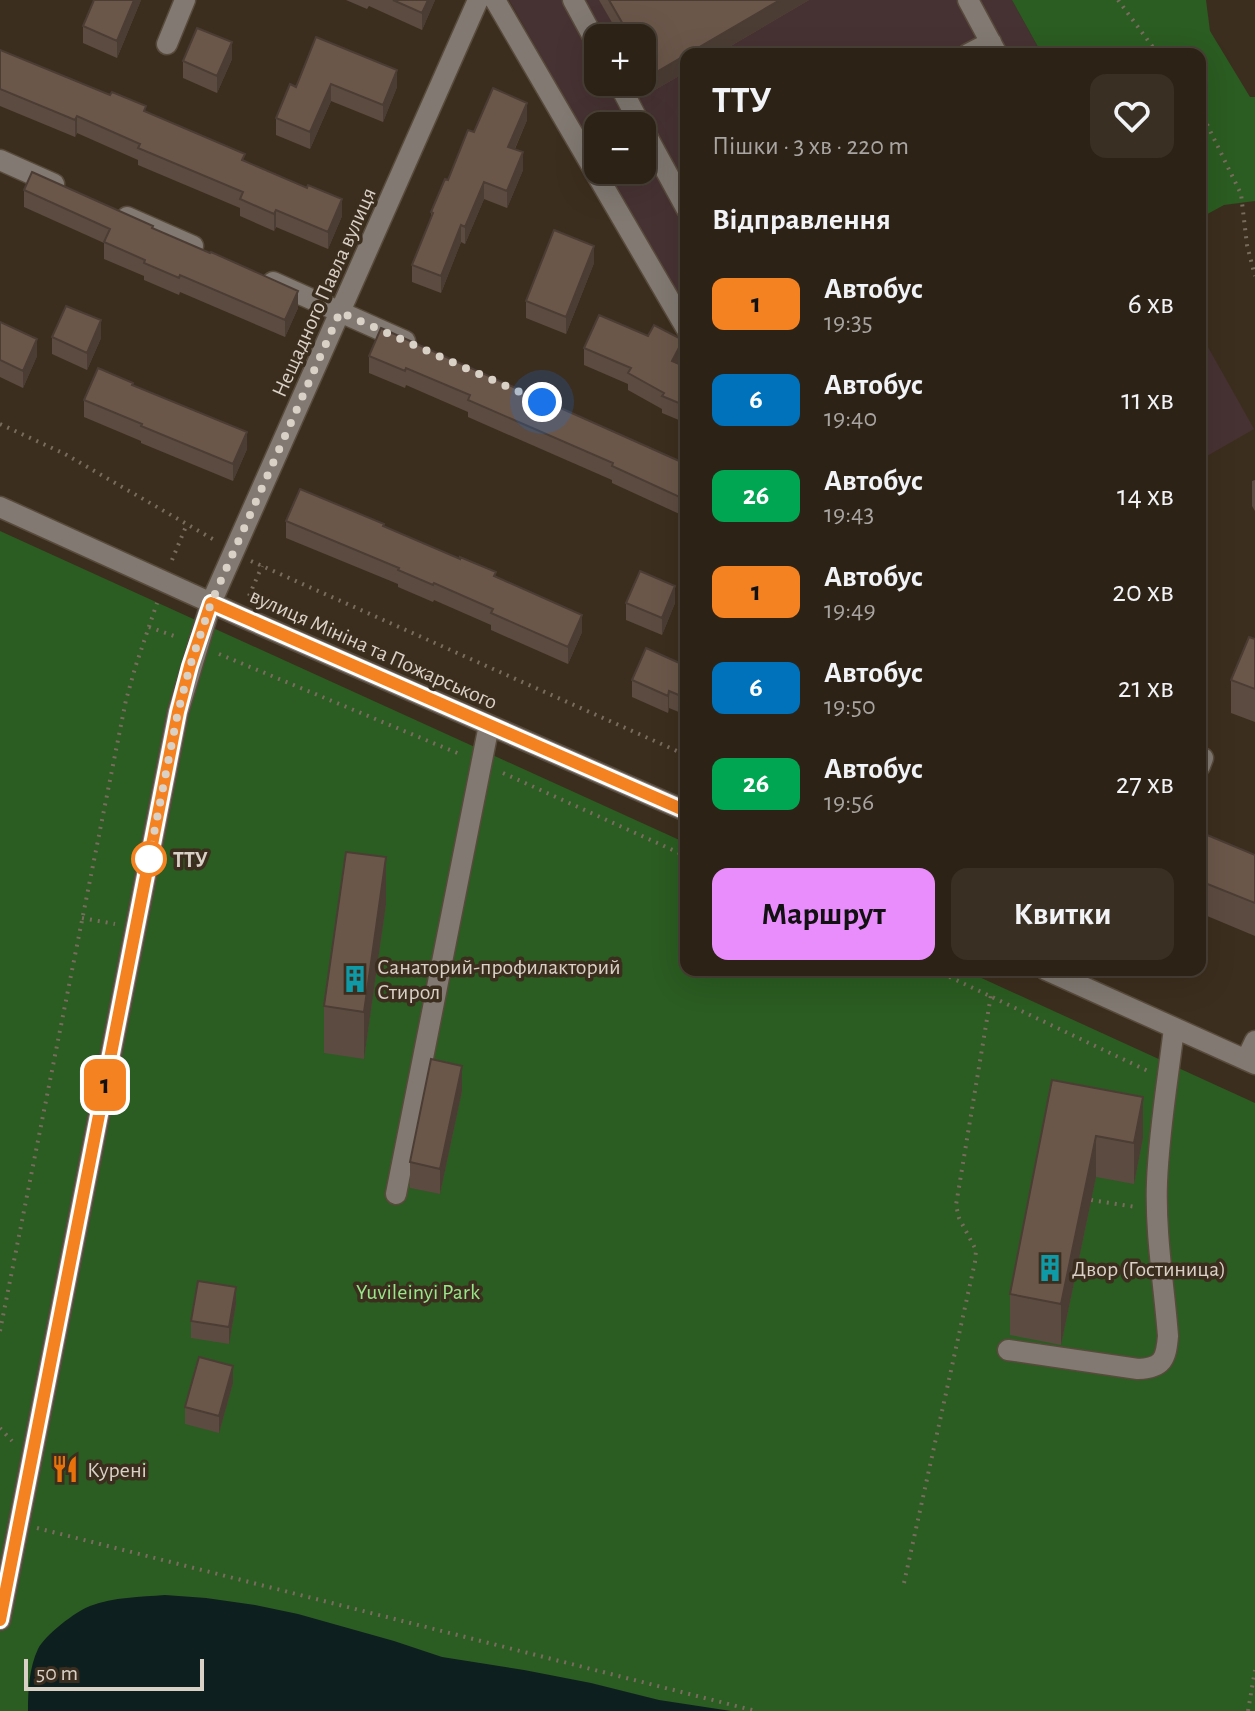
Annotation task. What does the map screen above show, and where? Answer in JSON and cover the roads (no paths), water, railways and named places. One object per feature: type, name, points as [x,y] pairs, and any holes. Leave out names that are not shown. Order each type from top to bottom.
[{"type":"street","points":[[167,44],[185,0]]},
{"type":"street","name":"Нещадного Павла вулиця","points":[[0,1620],[178,712],[211,603],[478,0]]},
{"type":"street","points":[[495,0],[680,318]]},
{"type":"street","points":[[573,0],[586,24]]},
{"type":"street","points":[[968,0],[994,48]]},
{"type":"street","points":[[656,152],[680,197]]},
{"type":"street","points":[[0,160],[71,192]]},
{"type":"street","points":[[113,211],[213,255]]},
{"type":"street","points":[[255,274],[427,351]]},
{"type":"street","name":"вулиця Мініна та Пожарського","points":[[0,507],[240,616],[680,808]]},
{"type":"street","points":[[396,1194],[489,725]]},
{"type":"street","points":[[1059,976],[1174,1028],[1252,1055]]},
{"type":"street","points":[[1008,1350],[1138,1369],[1150,1369],[1159,1364],[1167,1353],[1157,1210],[1159,1151],[1174,1028]]},
{"type":"place","name":"ТТУ","points":[[149,859]]},
{"type":"place","name":"Санаторий-профилакторий Стирол","points":[[355,979]]},
{"type":"place","name":"Двор (Гостиница)","points":[[1050,1268]]},
{"type":"place","name":"Курені","points":[[65,1469]]},
{"type":"park label","name":"Yuvileinyi Park","points":[[418,1291]]}]
